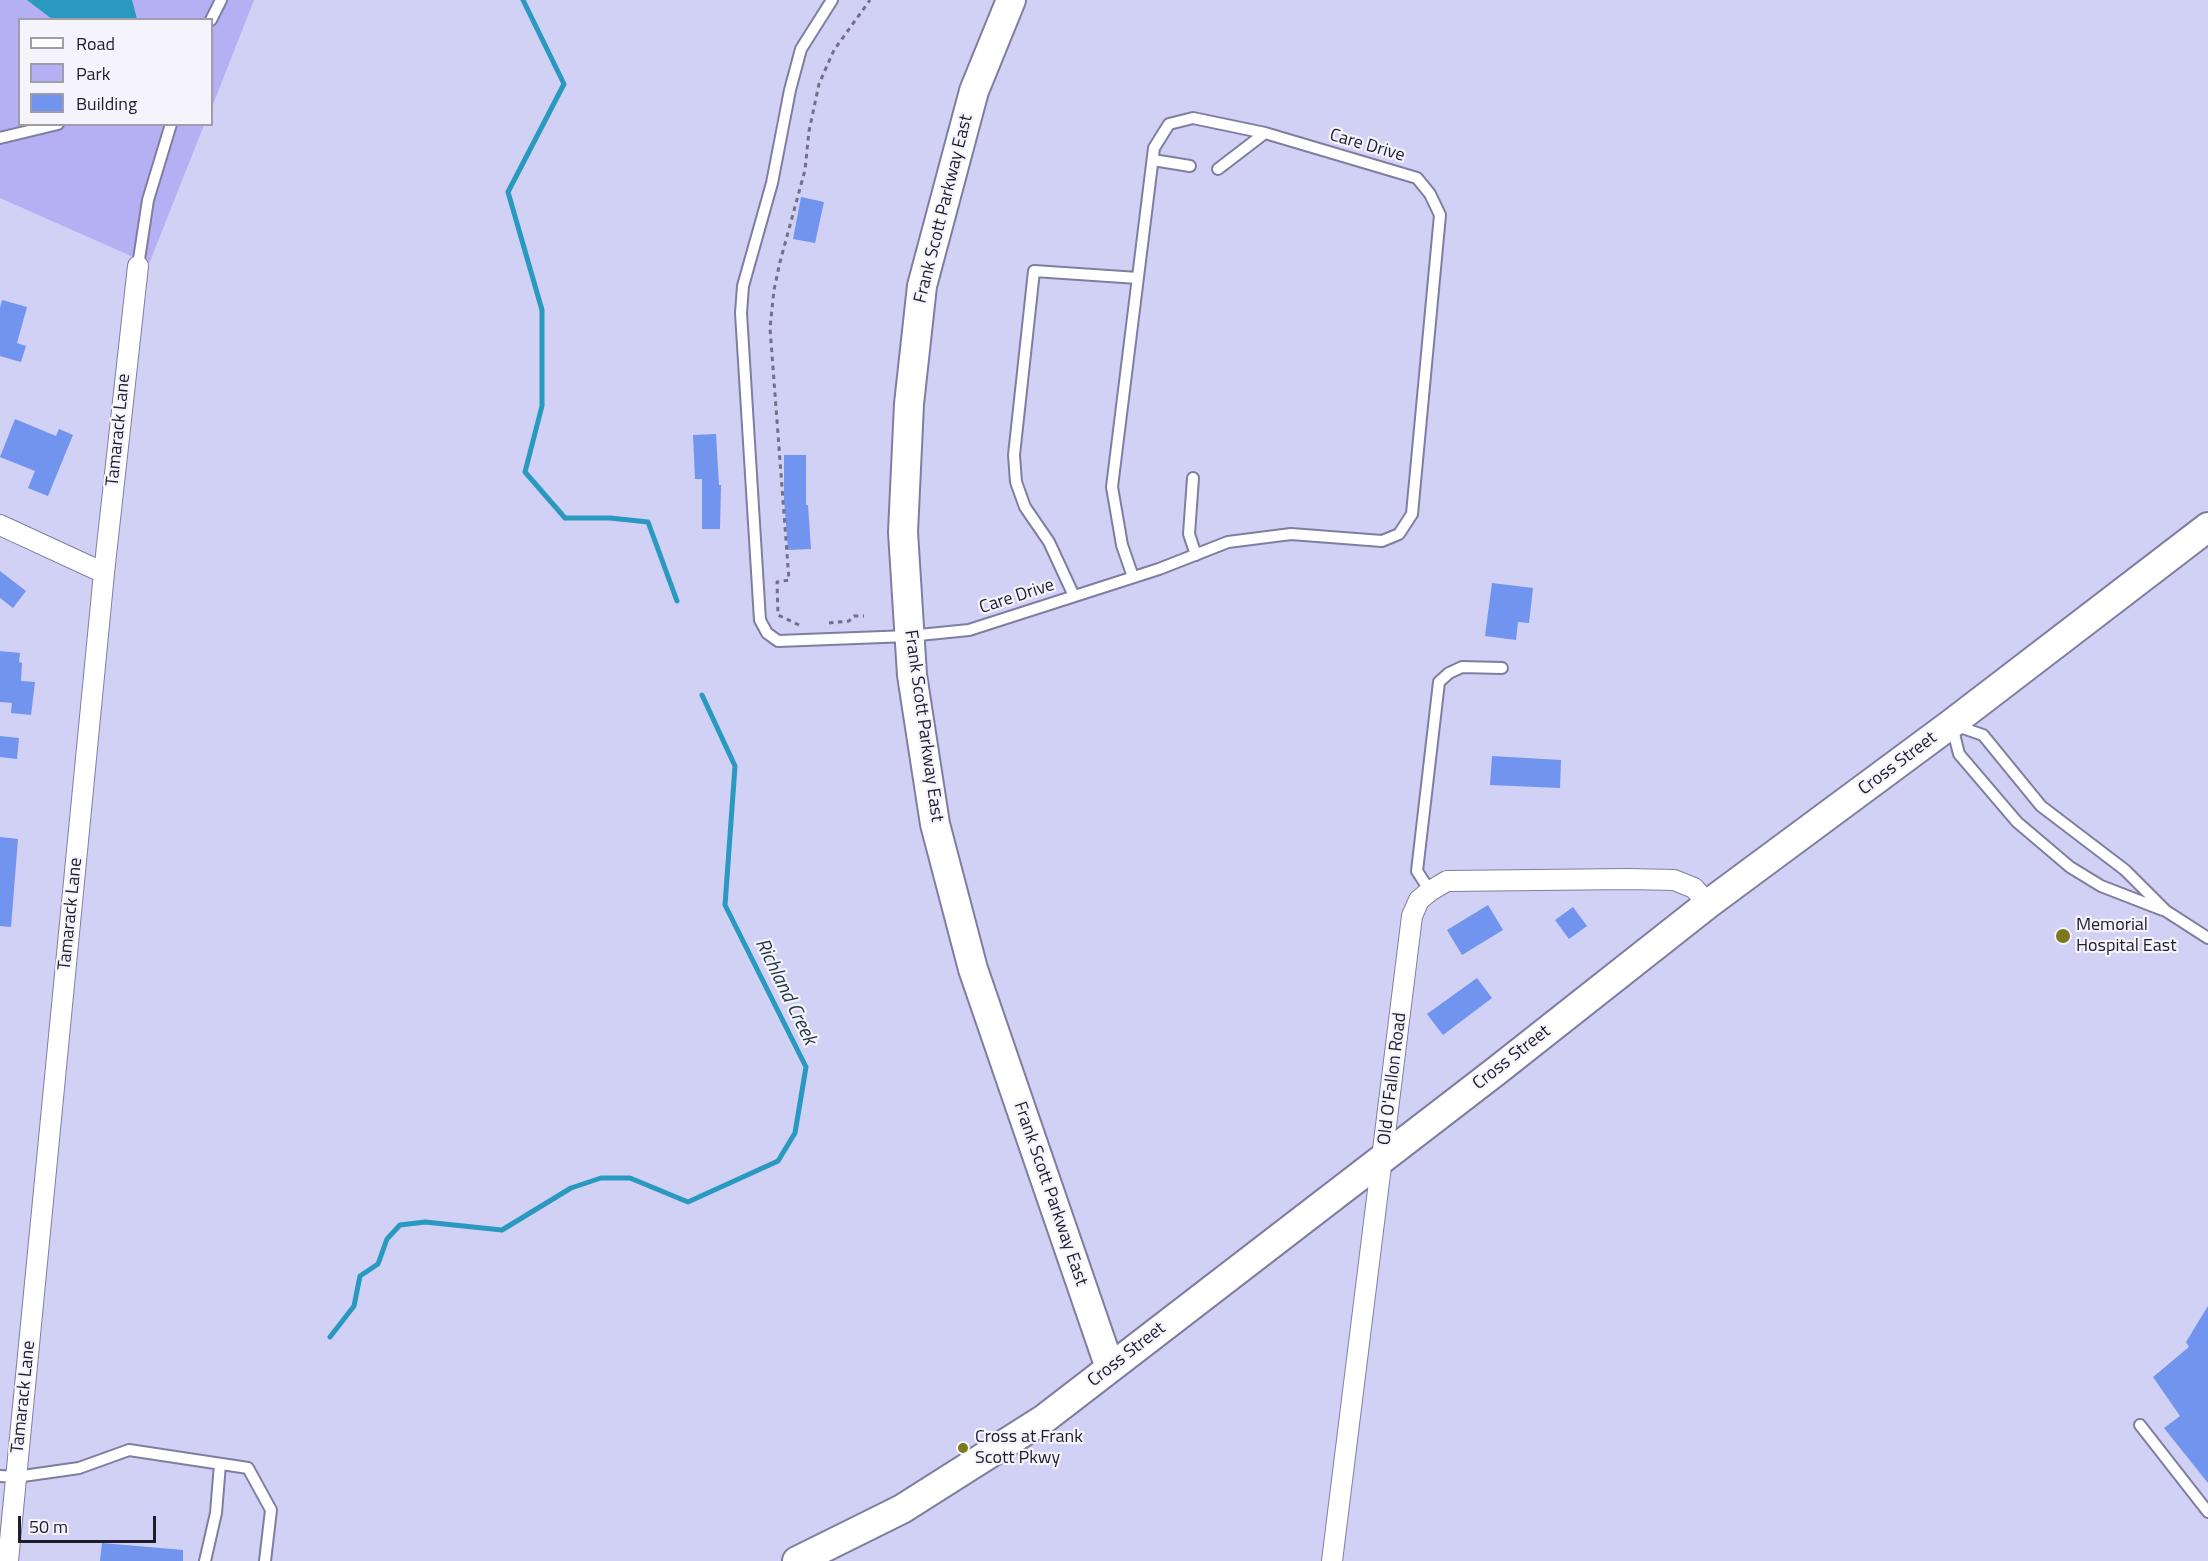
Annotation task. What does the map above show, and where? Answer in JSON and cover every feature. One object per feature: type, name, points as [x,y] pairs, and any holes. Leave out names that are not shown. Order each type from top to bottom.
[{"type":"main road","name":"Frank Scott Parkway East","points":[[1011,0],[974,91],[922,286],[909,404],[903,532],[909,636],[912,675],[935,824],[973,969],[1110,1368]]},
{"type":"main road","name":"Cross Street","points":[[800,1561],[902,1509],[1044,1419],[1708,904],[1951,724],[2208,527]]},
{"type":"street","name":"Tamarack Lane","points":[[8,1561],[8,1476],[138,266]]},
{"type":"street","points":[[0,525],[104,573]]},
{"type":"street","points":[[1430,891],[1447,880],[1674,879],[1694,888],[1708,904]]},
{"type":"street","name":"Old O'Fallon Road","points":[[1332,1561],[1412,916],[1419,900],[1430,891]]},
{"type":"lane","name":"Care Drive","points":[[832,0],[801,49],[790,90],[772,183],[743,286],[741,313],[760,620],[767,633],[778,641],[909,636],[969,630],[1133,577],[1228,543],[1291,534],[1382,541],[1399,534],[1412,514],[1440,215],[1430,194],[1417,178],[1265,133],[1193,118],[1169,124],[1154,148],[1112,487],[1122,544],[1133,577]]},
{"type":"lane","points":[[208,18],[219,4]]},
{"type":"lane","points":[[213,18],[219,4]]},
{"type":"lane","points":[[0,138],[50,126]]},
{"type":"lane","points":[[138,266],[148,200],[170,126]]},
{"type":"lane","points":[[1218,169],[1265,133]]},
{"type":"lane","points":[[1153,160],[1190,166]]},
{"type":"lane","points":[[1074,596],[1049,542],[1025,507],[1016,482],[1014,455],[1034,271],[1138,278]]},
{"type":"lane","points":[[1193,478],[1189,534],[1196,555]]},
{"type":"lane","points":[[1430,891],[1417,871],[1439,682],[1449,673],[1462,667],[1502,668]]},
{"type":"lane","points":[[1951,724],[1983,735],[2041,806],[2125,870],[2166,911]]},
{"type":"lane","points":[[1951,724],[1959,754],[2017,822],[2070,867],[2101,886],[2166,911],[2208,938]]},
{"type":"lane","points":[[2140,1425],[2208,1512]]},
{"type":"lane","points":[[8,1476],[79,1468],[129,1450],[248,1468],[271,1510],[265,1561]]},
{"type":"lane","points":[[205,1561],[216,1513],[220,1464]]},
{"type":"path","points":[[800,625],[778,615],[777,582],[789,580],[770,327],[773,300],[780,262],[805,170],[809,131],[819,84],[834,50],[870,0]]},
{"type":"path","points":[[820,624],[849,621],[854,616],[864,616]]},
{"type":"green space","points":[[0,0],[254,0],[213,104],[213,18],[18,18],[18,126],[204,126],[149,264],[0,198]]},
{"type":"water","points":[[27,0],[132,0],[137,18],[51,18]]},
{"type":"building","points":[[801,197],[824,202],[815,243],[793,239]]},
{"type":"building","points":[[2,300],[27,307],[17,343],[26,346],[21,362],[0,356]]},
{"type":"building","points":[[15,419],[56,436],[59,429],[73,435],[48,496],[28,488],[35,471],[0,457]]},
{"type":"building","points":[[716,434],[719,485],[721,485],[720,529],[702,529],[702,479],[695,479],[693,435]]},
{"type":"building","points":[[784,455],[806,455],[806,505],[808,505],[811,549],[788,550],[784,499]]},
{"type":"building","points":[[0,571],[26,591],[13,608],[0,598]]},
{"type":"building","points":[[1492,583],[1533,588],[1529,623],[1518,622],[1516,640],[1485,636]]},
{"type":"building","points":[[0,651],[20,653],[21,681],[35,682],[31,715],[11,713],[12,703],[0,702]]},
{"type":"building","points":[[0,736],[19,738],[17,759],[0,757]]},
{"type":"building","points":[[1492,756],[1561,760],[1560,788],[1490,785]]},
{"type":"building","points":[[0,837],[18,839],[11,927],[0,926]]},
{"type":"building","points":[[1488,905],[1503,930],[1462,955],[1447,930]]},
{"type":"building","points":[[1573,907],[1587,926],[1569,939],[1555,920]]},
{"type":"building","points":[[1477,978],[1492,998],[1443,1035],[1427,1014]]},
{"type":"building","points":[[2208,1306],[2208,1483],[2164,1428],[2180,1416],[2153,1377],[2189,1347],[2186,1342]]},
{"type":"building","points":[[102,1543],[183,1550],[183,1561],[100,1561]]},
{"type":"waterway","name":"Richland Creek","points":[[523,0],[564,84],[508,192],[542,310],[542,406],[525,472],[565,518],[610,518],[648,522],[677,601]]},
{"type":"waterway","name":"Richland Creek","points":[[330,1337],[354,1306],[360,1276],[378,1264],[387,1239],[400,1225],[425,1222],[502,1230],[571,1188],[601,1178],[630,1178],[688,1202],[778,1161],[795,1133],[806,1067],[725,905],[735,766],[702,695]]},
{"type":"place","name":"Memorial Hospital East","points":[[2063,936]]},
{"type":"place","name":"Cross at Frank Scott Pkwy","points":[[963,1448]]}]
